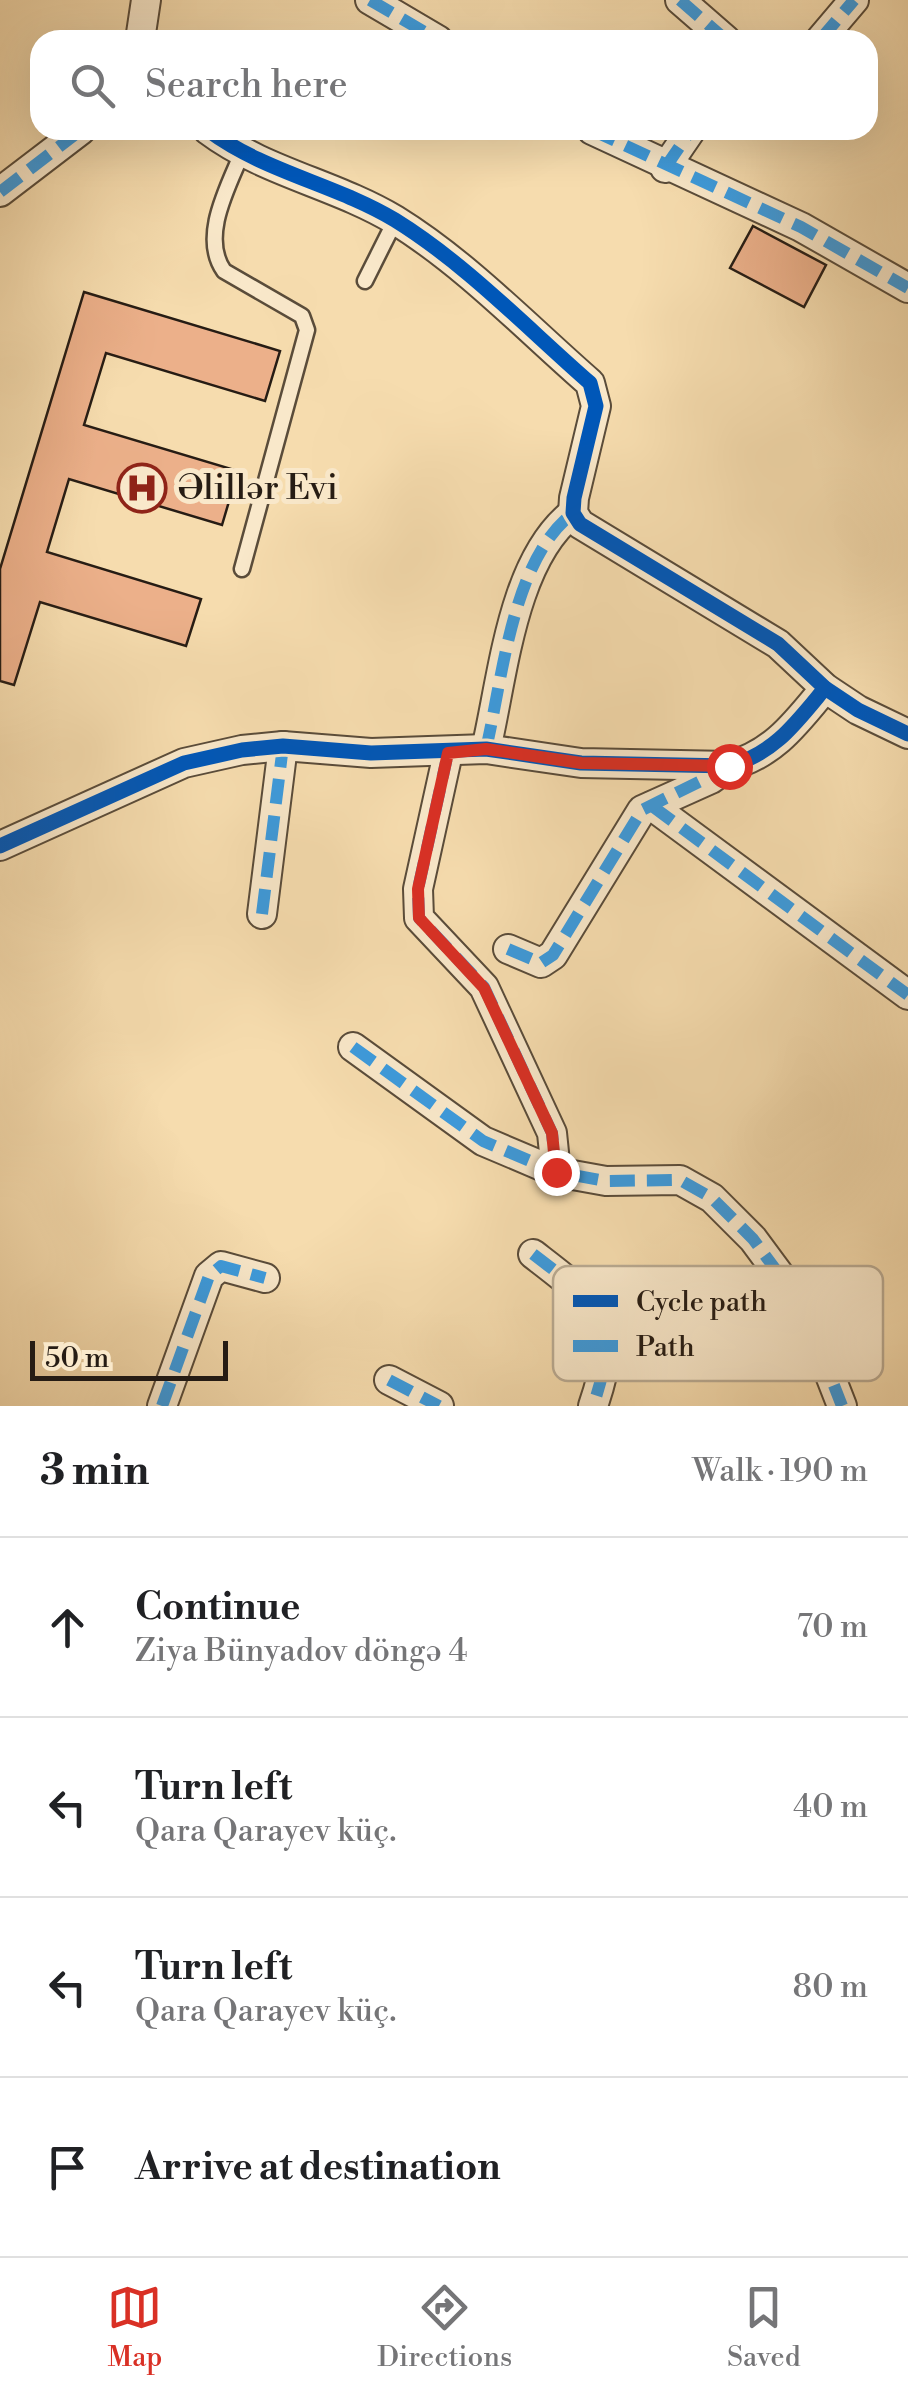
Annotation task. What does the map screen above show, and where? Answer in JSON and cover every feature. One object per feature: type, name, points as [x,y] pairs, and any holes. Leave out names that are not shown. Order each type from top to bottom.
[{"type":"street","points":[[142,30],[146,0]]},
{"type":"street","points":[[370,0],[421,30]]},
{"type":"street","points":[[680,0],[714,30]]},
{"type":"street","points":[[828,30],[854,0]]},
{"type":"street","points":[[0,192],[68,140]]},
{"type":"street","points":[[223,140],[242,153],[335,188],[396,221],[435,249],[590,383],[596,406],[573,513],[540,549],[523,587],[486,749]]},
{"type":"street","points":[[611,140],[800,227],[908,288]]},
{"type":"street","points":[[666,168],[684,140]]},
{"type":"street","points":[[573,513],[596,537],[778,644],[825,688],[908,734]]},
{"type":"street","points":[[508,949],[541,962],[553,955],[642,810],[729,766],[752,760],[783,739],[825,688]]},
{"type":"street","points":[[0,846],[184,763],[283,746],[448,753],[486,749],[581,763],[729,766]]},
{"type":"street","points":[[262,914],[283,746]]},
{"type":"street","points":[[448,753],[418,889],[419,918],[484,988],[552,1133],[556,1172]]},
{"type":"street","points":[[652,806],[908,995]]},
{"type":"street","points":[[353,1047],[483,1141],[556,1172],[606,1181],[680,1180],[712,1198],[753,1239],[773,1266]]},
{"type":"street","points":[[533,1254],[553,1269]]},
{"type":"street","points":[[162,1406],[209,1276],[222,1266],[265,1278]]},
{"type":"street","points":[[388,1380],[439,1406]]},
{"type":"street","points":[[594,1406],[602,1381]]},
{"type":"street","points":[[832,1381],[842,1406]]},
{"type":"lane","points":[[242,153],[216,226],[217,261],[224,271],[302,316],[308,330],[242,568]]},
{"type":"lane","points":[[365,281],[396,221]]},
{"type":"building","points":[[753,226],[826,265],[804,307],[730,268]]},
{"type":"building","points":[[84,292],[280,351],[265,401],[106,353],[84,425],[238,471],[222,525],[69,479],[47,552],[201,599],[186,646],[40,602],[14,685],[0,681],[0,569]]},
{"type":"marked path","points":[[370,0],[421,30]]},
{"type":"marked path","points":[[680,0],[714,30]]},
{"type":"marked path","points":[[828,30],[854,0]]},
{"type":"marked path","points":[[0,192],[68,140]]},
{"type":"marked path","points":[[614,140],[801,227],[908,288]]},
{"type":"marked path","points":[[665,168],[684,140]]},
{"type":"marked path","points":[[486,749],[523,589],[552,534],[573,513]]},
{"type":"marked path","points":[[262,914],[283,746]]},
{"type":"marked path","points":[[448,753],[418,889],[419,918],[484,987],[552,1133],[556,1172],[606,1181],[680,1180],[712,1198],[753,1239],[773,1266]]},
{"type":"marked path","points":[[508,949],[541,963],[553,955],[642,810],[725,769]]},
{"type":"marked path","points":[[652,806],[908,995]]},
{"type":"marked path","points":[[353,1047],[483,1141],[556,1172]]},
{"type":"marked path","points":[[533,1254],[553,1270]]},
{"type":"marked path","points":[[162,1406],[209,1276],[221,1266],[265,1278]]},
{"type":"marked path","points":[[389,1380],[439,1406]]},
{"type":"marked path","points":[[593,1406],[601,1381]]},
{"type":"marked path","points":[[832,1381],[842,1406]]},
{"type":"cycle path","points":[[224,140],[252,157],[395,220],[471,276],[590,383],[596,406],[574,498],[573,513],[580,524],[778,644],[825,688],[858,710],[908,734]]},
{"type":"cycle path","points":[[0,846],[184,763],[242,750],[283,746],[371,753],[486,749],[581,763],[729,766],[772,745],[825,688]]},
{"type":"place","name":"Əlillər Evi","points":[[142,488]]},
{"type":"route","points":[[556,1172],[552,1133],[484,988],[472,970],[419,918],[418,889],[448,753],[486,749],[581,763],[729,766]]}]
